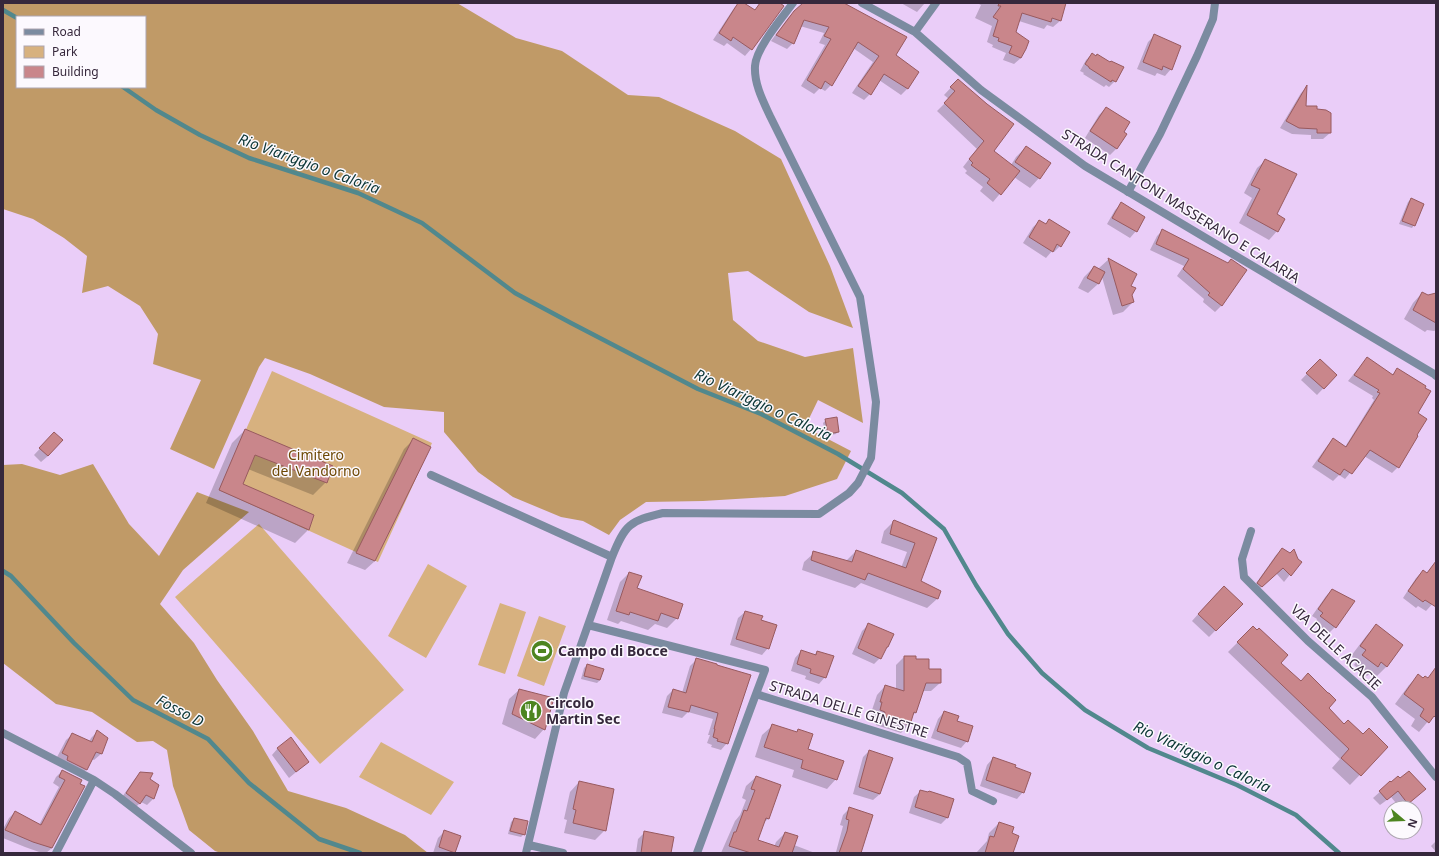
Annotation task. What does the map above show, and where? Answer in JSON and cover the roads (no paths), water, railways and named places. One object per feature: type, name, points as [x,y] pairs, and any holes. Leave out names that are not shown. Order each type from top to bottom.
[{"type":"street","points":[[563,853],[527,849],[564,693],[612,557],[619,540],[627,527],[641,518],[664,513],[819,514],[849,493],[858,483],[871,458],[876,402],[860,297],[770,116],[758,87],[755,66],[761,49],[793,3]]},
{"type":"street","name":"STRADA CANTONI MASSERANO E CALARIA","points":[[862,3],[915,32],[981,90],[1085,166],[1436,376]]},
{"type":"street","points":[[915,32],[936,3]]},
{"type":"street","points":[[1128,192],[1160,134],[1197,56],[1213,19],[1215,3]]},
{"type":"street","points":[[431,475],[612,557]]},
{"type":"street","name":"VIA DELLE ACACIE","points":[[1251,531],[1242,559],[1244,577],[1308,642],[1372,697],[1436,777]]},
{"type":"street","name":"STRADA DELLE GINESTRE","points":[[588,625],[765,670],[756,694],[958,757],[967,763],[972,791],[993,801]]},
{"type":"street","points":[[700,852],[756,694]]},
{"type":"street","points":[[3,733],[94,780],[115,794],[191,853]]},
{"type":"street","points":[[56,853],[94,780]]},
{"type":"waterway","name":"Rio Viariggio o Caloria","points":[[3,10],[16,17]]},
{"type":"waterway","name":"Rio Viariggio o Caloria","points":[[124,88],[156,110],[200,135],[249,158],[358,193],[422,223],[515,293],[698,389],[761,414],[838,454],[902,493],[944,529],[976,585],[1008,634],[1042,673],[1085,710],[1148,748],[1237,785],[1296,815],[1339,853]]},
{"type":"waterway","name":"Fosso D","points":[[3,571],[11,576],[74,643],[133,700],[208,739],[249,783],[319,839],[360,853]]},
{"type":"place","name":"Campo di Bocce","points":[[542,651]]},
{"type":"place","name":"Circolo Martin Sec","points":[[531,711]]},
{"type":"park label","name":"Cimitero del Vandorno","points":[[316,464]]}]
